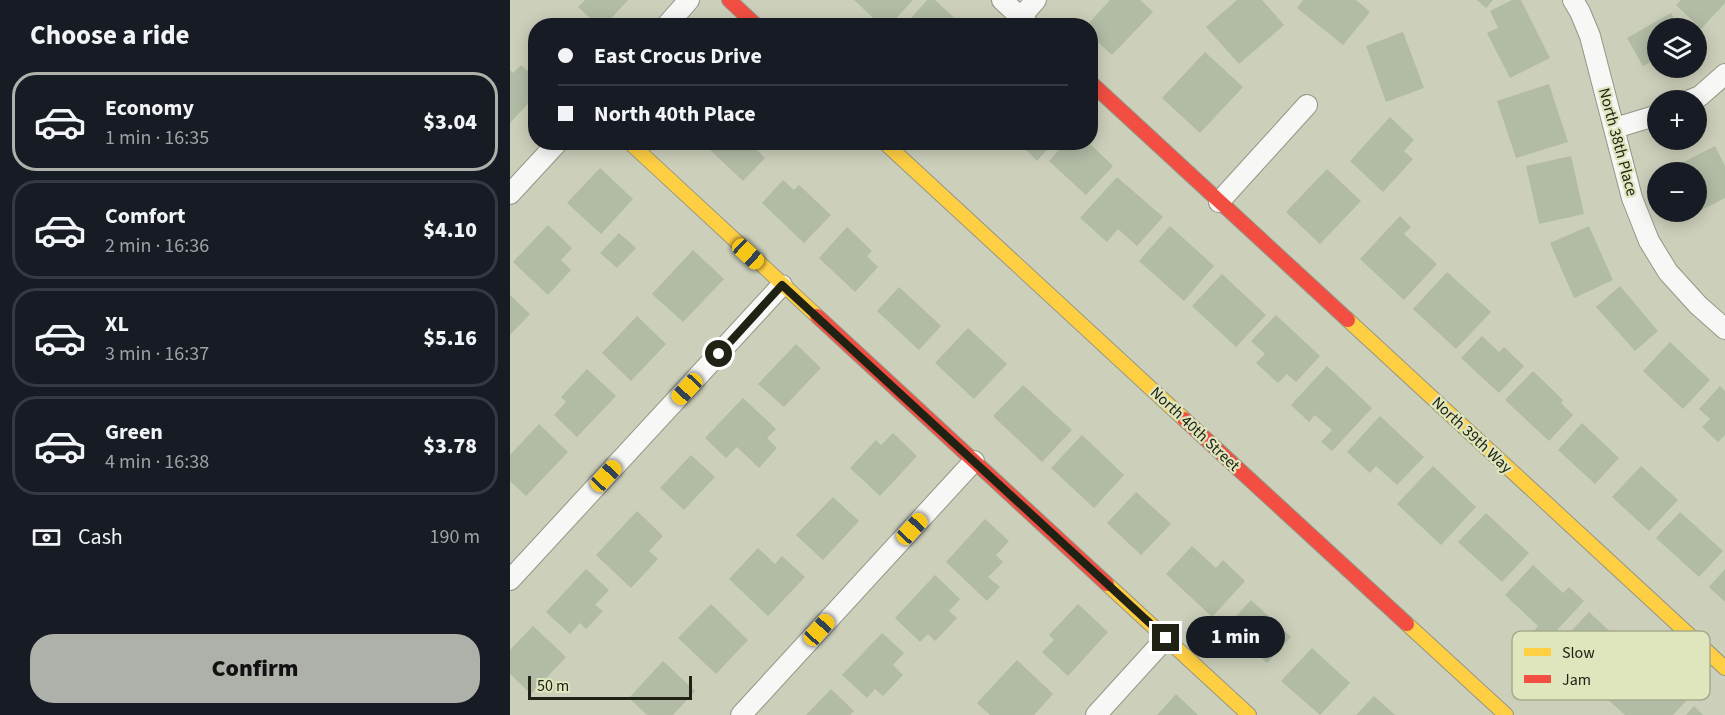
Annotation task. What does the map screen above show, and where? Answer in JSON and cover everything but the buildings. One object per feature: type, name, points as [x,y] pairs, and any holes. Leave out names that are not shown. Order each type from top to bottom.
[{"type":"street","points":[[673,18],[689,0]]},
{"type":"street","points":[[729,0],[748,18]]},
{"type":"street","points":[[1002,0],[1022,18]]},
{"type":"street","points":[[1027,18],[1036,0]]},
{"type":"street","name":"North 38th Place","points":[[1573,0],[1590,36],[1632,198],[1650,241],[1668,272],[1725,330]]},
{"type":"street","points":[[1707,90],[1725,74]]},
{"type":"street","name":"North 39th Way","points":[[1098,89],[1685,631]]},
{"type":"street","points":[[1219,202],[1307,105]]},
{"type":"street","points":[[1615,128],[1647,118]]},
{"type":"street","points":[[510,194],[551,150]]},
{"type":"street","points":[[637,150],[1250,715]]},
{"type":"street","name":"North 40th Street","points":[[893,150],[1506,715]]},
{"type":"street","points":[[510,580],[782,285]]},
{"type":"street","points":[[741,715],[974,461]]},
{"type":"street","points":[[1096,715],[1166,638]]},
{"type":"street","name":"North 39th Way","points":[[1710,654],[1725,668]]},
{"type":"traffic: slow","points":[[638,150],[817,316]]},
{"type":"traffic: slow","points":[[893,150],[1184,419]]},
{"type":"traffic: slow","points":[[1348,320],[1685,631]]},
{"type":"traffic: slow","points":[[1107,584],[1249,715]]},
{"type":"traffic: slow","points":[[1407,624],[1506,715]]},
{"type":"traffic: slow","points":[[1710,654],[1725,668]]},
{"type":"traffic: jam","points":[[729,0],[748,18]]},
{"type":"traffic: jam","points":[[1098,89],[1348,320]]},
{"type":"traffic: jam","points":[[817,316],[1107,584]]},
{"type":"traffic: jam","points":[[1184,419],[1407,624]]},
{"type":"route","points":[[719,354],[782,285],[1166,638]]}]
